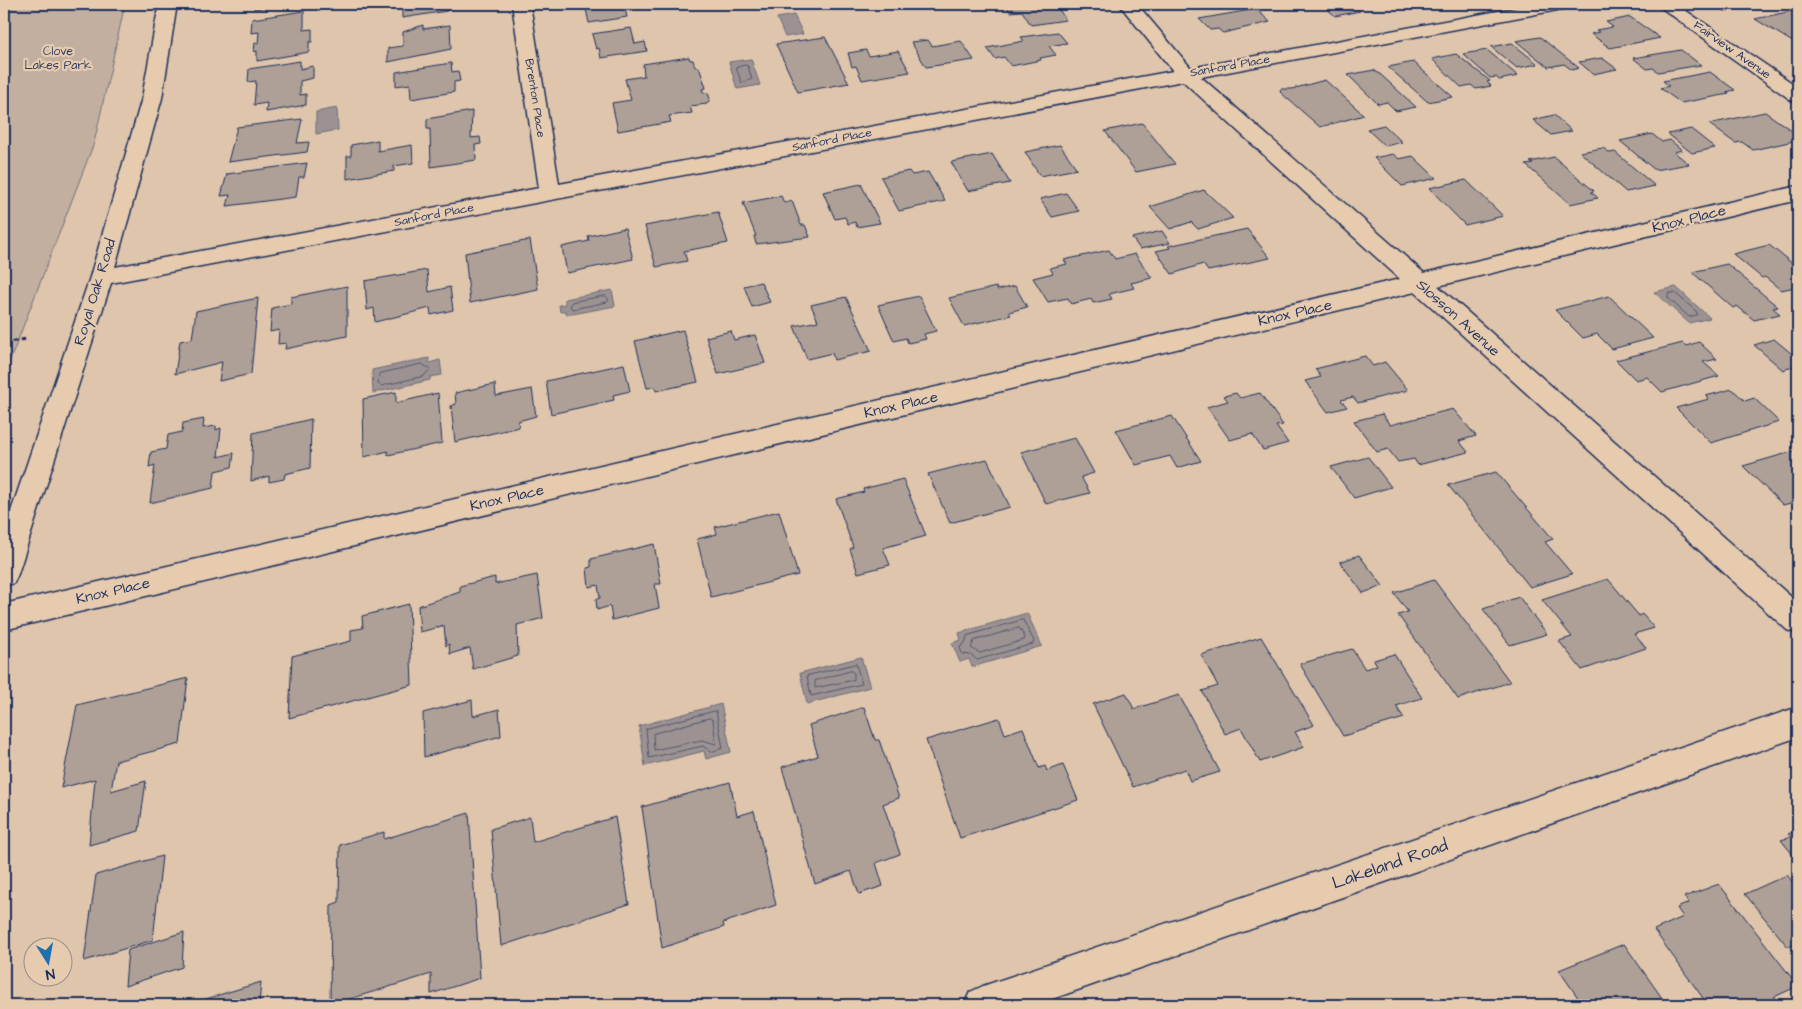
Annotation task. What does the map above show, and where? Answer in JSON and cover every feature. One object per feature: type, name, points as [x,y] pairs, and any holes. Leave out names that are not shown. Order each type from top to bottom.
[{"type":"street","name":"Royal Oak Road","points":[[4,574],[101,277],[152,98],[168,4]]},
{"type":"street","name":"Brenton Place","points":[[521,4],[550,193]]},
{"type":"street","name":"Slosson Avenue","points":[[1128,4],[1186,74],[1798,622]]},
{"type":"street","name":"Sanford Place","points":[[101,277],[1563,4]]},
{"type":"street","name":"Fairview Avenue","points":[[1665,4],[1798,96]]},
{"type":"street","name":"Knox Place","points":[[4,617],[1798,193]]},
{"type":"street","name":"Lakeland Road","points":[[983,1005],[1798,722]]},
{"type":"path","points":[[4,343],[26,339]]},
{"type":"green space","name":"Clove Lakes Park","points":[[4,4],[125,4],[94,143],[4,376]]},
{"type":"water","points":[[794,15],[803,34],[785,37],[777,18]]},
{"type":"water","points":[[751,59],[760,85],[737,89],[729,62]]},
{"type":"water","points":[[337,108],[338,130],[316,134],[316,112]]},
{"type":"water","points":[[1676,287],[1710,318],[1689,323],[1654,292]]},
{"type":"water","points":[[612,290],[615,306],[567,315],[566,311],[560,312],[559,305],[565,304],[565,299]]},
{"type":"water","points":[[429,358],[429,363],[440,360],[442,375],[430,377],[430,380],[373,393],[372,370]]},
{"type":"water","points":[[1027,613],[1042,646],[972,667],[969,659],[960,662],[952,643],[961,640],[959,633]]},
{"type":"water","points":[[861,657],[870,687],[807,704],[800,673]]},
{"type":"water","points":[[721,704],[731,752],[706,759],[704,751],[645,766],[639,726]]},
{"type":"building","points":[[254,4],[292,4],[254,9]]},
{"type":"building","points":[[402,4],[447,4],[447,11],[402,18]]},
{"type":"building","points":[[585,4],[624,4],[627,17],[589,23]]},
{"type":"building","points":[[1005,4],[1056,5],[1066,20],[1031,25],[1022,11],[1010,12]]},
{"type":"building","points":[[1322,4],[1365,4],[1356,7],[1360,11],[1335,16]]},
{"type":"building","points":[[1715,4],[1766,4],[1725,11]]},
{"type":"building","points":[[1256,9],[1270,22],[1223,33],[1218,29],[1210,30],[1199,19]]},
{"type":"building","points":[[304,11],[304,30],[312,29],[312,42],[309,42],[309,52],[257,61],[257,51],[254,52],[255,43],[258,43],[259,32],[251,33],[252,19]]},
{"type":"building","points":[[1792,11],[1798,15],[1798,40],[1791,41],[1755,19]]},
{"type":"building","points":[[1630,17],[1660,38],[1610,48],[1591,34],[1599,32],[1596,30],[1613,27],[1606,22]]},
{"type":"building","points":[[423,25],[423,29],[450,25],[451,49],[388,62],[388,48],[403,46],[403,32]]},
{"type":"building","points":[[631,28],[635,44],[645,42],[647,51],[601,58],[599,48],[596,49],[592,34]]},
{"type":"building","points":[[1058,32],[1067,43],[1049,46],[1056,55],[1040,58],[1041,60],[1011,66],[1004,57],[995,59],[987,48],[1024,41],[1021,37]]},
{"type":"building","points":[[825,37],[849,83],[798,92],[776,44]]},
{"type":"building","points":[[1540,37],[1579,68],[1572,70],[1564,64],[1548,67],[1516,41]]},
{"type":"building","points":[[928,40],[932,46],[961,41],[974,60],[926,67],[911,42]]},
{"type":"building","points":[[1512,43],[1538,64],[1517,68],[1491,47]]},
{"type":"building","points":[[866,50],[869,56],[898,51],[910,72],[862,80],[856,66],[852,67],[848,53]]},
{"type":"building","points":[[1487,50],[1518,76],[1499,80],[1496,77],[1490,78],[1463,54]]},
{"type":"building","points":[[1681,50],[1701,65],[1658,72],[1653,68],[1647,69],[1633,58]]},
{"type":"building","points":[[1456,54],[1490,81],[1487,82],[1491,86],[1476,89],[1471,85],[1461,87],[1432,59]]},
{"type":"building","points":[[689,57],[690,60],[693,60],[695,67],[699,67],[706,88],[702,89],[703,92],[708,93],[710,99],[707,104],[690,106],[692,113],[669,116],[671,122],[618,131],[612,103],[631,100],[625,79],[644,76],[643,64]]},
{"type":"building","points":[[1602,58],[1617,69],[1593,74],[1579,62]]},
{"type":"building","points":[[300,61],[300,69],[313,66],[313,78],[300,81],[300,95],[306,94],[306,105],[266,112],[267,103],[254,105],[256,81],[248,82],[249,69]]},
{"type":"building","points":[[1414,62],[1453,97],[1428,102],[1388,67]]},
{"type":"building","points":[[451,63],[452,72],[458,71],[460,81],[454,82],[454,92],[411,99],[410,84],[396,86],[396,72]]},
{"type":"building","points":[[1374,70],[1416,107],[1396,111],[1387,102],[1378,104],[1348,75]]},
{"type":"building","points":[[1710,72],[1735,90],[1726,92],[1729,94],[1681,103],[1660,88],[1669,86],[1663,81]]},
{"type":"building","points":[[1325,80],[1364,115],[1320,127],[1280,92],[1281,89],[1292,89]]},
{"type":"building","points":[[472,111],[471,138],[480,137],[481,144],[475,145],[476,160],[431,167],[430,129],[427,129],[427,119]]},
{"type":"building","points":[[1765,112],[1798,135],[1798,140],[1753,150],[1742,142],[1735,143],[1709,124]]},
{"type":"building","points":[[1554,115],[1572,131],[1551,135],[1533,120]]},
{"type":"building","points":[[302,119],[297,143],[309,142],[307,152],[228,162],[237,127]]},
{"type":"building","points":[[1142,123],[1175,164],[1136,172],[1105,131]]},
{"type":"building","points":[[1384,125],[1402,142],[1385,146],[1367,129]]},
{"type":"building","points":[[1691,129],[1715,148],[1692,153],[1668,134]]},
{"type":"building","points":[[1652,134],[1662,142],[1670,140],[1682,150],[1674,152],[1689,164],[1655,170],[1620,141]]},
{"type":"building","points":[[378,140],[378,151],[412,145],[413,163],[394,166],[394,171],[347,179],[347,156],[351,156],[351,145]]},
{"type":"building","points":[[1060,145],[1077,169],[1040,176],[1025,152]]},
{"type":"building","points":[[1603,148],[1610,153],[1615,152],[1655,186],[1626,192],[1580,152]]},
{"type":"building","points":[[992,154],[1010,183],[968,191],[951,162]]},
{"type":"building","points":[[1393,154],[1399,159],[1413,156],[1436,178],[1402,186],[1374,158]]},
{"type":"building","points":[[1554,157],[1594,191],[1591,192],[1598,198],[1570,204],[1526,165],[1533,164],[1530,162]]},
{"type":"building","points":[[307,163],[304,177],[299,177],[296,197],[227,206],[230,195],[221,196],[227,174]]},
{"type":"building","points":[[909,171],[912,175],[928,172],[945,201],[899,211],[881,177]]},
{"type":"building","points":[[1466,180],[1503,216],[1465,225],[1429,188]]},
{"type":"building","points":[[861,184],[880,223],[857,227],[855,222],[848,224],[845,217],[835,219],[823,192]]},
{"type":"building","points":[[1204,190],[1233,218],[1198,229],[1191,222],[1170,229],[1150,207]]},
{"type":"building","points":[[1066,193],[1079,211],[1052,217],[1040,199]]},
{"type":"building","points":[[781,196],[784,203],[792,201],[801,225],[805,225],[810,237],[756,244],[754,236],[756,236],[743,203]]},
{"type":"building","points":[[718,212],[728,243],[684,251],[687,261],[656,267],[645,226]]},
{"type":"building","points":[[625,228],[633,259],[567,273],[562,247],[589,241],[588,236]]},
{"type":"building","points":[[1247,229],[1270,258],[1208,271],[1203,264],[1172,274],[1156,251],[1170,248],[1168,246]]},
{"type":"building","points":[[1162,231],[1170,243],[1140,249],[1132,238]]},
{"type":"building","points":[[530,240],[538,289],[470,303],[465,253]]},
{"type":"building","points":[[1769,245],[1798,268],[1798,289],[1795,287],[1781,290],[1765,277],[1762,278],[1733,254]]},
{"type":"building","points":[[1109,250],[1115,259],[1135,254],[1152,278],[1131,283],[1134,288],[1109,294],[1112,299],[1093,303],[1091,299],[1071,304],[1068,298],[1048,302],[1033,278],[1053,273],[1050,268],[1067,264],[1064,260]]},
{"type":"building","points":[[1727,264],[1778,307],[1773,308],[1780,314],[1754,320],[1737,306],[1733,308],[1692,272]]},
{"type":"building","points":[[427,270],[429,292],[450,287],[453,310],[431,315],[430,308],[375,322],[374,308],[367,310],[365,281]]},
{"type":"building","points":[[761,282],[770,302],[752,307],[744,286]]},
{"type":"building","points":[[347,286],[347,336],[285,349],[286,343],[278,344],[279,330],[270,332],[272,308],[291,304],[291,297]]},
{"type":"building","points":[[1015,286],[1027,307],[1009,312],[1011,315],[964,326],[949,298],[996,287],[997,290]]},
{"type":"building","points":[[919,296],[936,331],[924,334],[926,339],[908,343],[906,338],[894,341],[878,305]]},
{"type":"building","points":[[1609,296],[1653,338],[1612,349],[1597,334],[1583,338],[1555,310]]},
{"type":"building","points":[[846,297],[871,351],[834,360],[832,353],[807,359],[794,326],[818,321],[811,305]]},
{"type":"building","points":[[258,298],[251,374],[219,381],[222,362],[175,374],[180,341],[192,339],[196,311]]},
{"type":"building","points":[[683,330],[698,382],[656,391],[655,387],[647,388],[635,341]]},
{"type":"building","points":[[731,331],[734,340],[755,335],[765,363],[718,374],[706,337]]},
{"type":"building","points":[[1774,339],[1798,359],[1798,365],[1783,370],[1754,345]]},
{"type":"building","points":[[1699,342],[1717,359],[1703,362],[1719,376],[1662,392],[1647,377],[1636,380],[1616,360],[1683,343],[1686,346]]},
{"type":"building","points":[[1365,356],[1373,366],[1385,362],[1408,390],[1358,403],[1353,397],[1341,400],[1347,407],[1328,412],[1305,381],[1321,377],[1315,369]]},
{"type":"building","points":[[624,364],[630,391],[613,395],[614,400],[551,414],[546,381]]},
{"type":"building","points":[[495,384],[496,396],[532,389],[536,416],[518,421],[519,427],[455,442],[451,406],[456,404],[455,393]]},
{"type":"building","points":[[1732,389],[1745,401],[1754,398],[1779,422],[1711,443],[1676,408],[1709,399],[1706,396]]},
{"type":"building","points":[[396,392],[396,403],[438,393],[442,443],[388,455],[388,451],[364,457],[363,399]]},
{"type":"building","points":[[1236,393],[1240,398],[1260,393],[1283,425],[1276,426],[1288,443],[1263,450],[1252,434],[1230,440],[1207,407],[1228,401],[1224,396]]},
{"type":"building","points":[[1453,409],[1476,436],[1459,441],[1468,452],[1418,465],[1414,459],[1398,462],[1388,449],[1377,452],[1354,421],[1382,414],[1390,425]]},
{"type":"building","points":[[1172,416],[1201,461],[1177,468],[1170,456],[1136,465],[1116,430]]},
{"type":"building","points":[[204,419],[203,428],[216,426],[216,430],[221,428],[218,457],[234,453],[232,467],[215,471],[213,488],[150,503],[155,465],[149,467],[151,452],[166,449],[168,435],[182,432],[183,423]]},
{"type":"building","points":[[311,419],[310,468],[285,474],[284,479],[269,482],[269,476],[251,481],[253,433]]},
{"type":"building","points":[[1075,438],[1094,473],[1081,477],[1090,493],[1046,504],[1021,452]]},
{"type":"building","points":[[1798,450],[1798,501],[1783,505],[1743,466]]},
{"type":"building","points":[[1368,457],[1391,487],[1354,498],[1331,467]]},
{"type":"building","points":[[987,459],[1010,507],[950,523],[928,474]]},
{"type":"building","points":[[1496,472],[1553,539],[1545,542],[1572,574],[1530,587],[1448,485]]},
{"type":"building","points":[[903,479],[926,536],[883,548],[890,565],[858,573],[850,549],[853,547],[836,499],[864,492],[863,489]]},
{"type":"building","points":[[779,511],[798,575],[711,597],[697,539],[717,534],[715,527]]},
{"type":"building","points":[[654,544],[661,584],[655,584],[659,608],[612,620],[610,606],[597,610],[596,599],[600,598],[598,585],[589,587],[587,568],[591,567],[591,559]]},
{"type":"building","points":[[1359,555],[1383,586],[1363,593],[1340,562]]},
{"type":"building","points":[[537,575],[543,618],[517,625],[518,656],[473,669],[470,648],[450,654],[449,644],[446,646],[444,626],[420,632],[418,606],[460,592],[460,586],[495,577],[495,584]]},
{"type":"building","points":[[1608,579],[1639,616],[1642,614],[1654,628],[1634,634],[1646,648],[1582,670],[1559,641],[1572,637],[1542,600]]},
{"type":"building","points":[[1434,580],[1510,682],[1458,699],[1398,615],[1408,612],[1394,593]]},
{"type":"building","points":[[1519,597],[1547,634],[1510,645],[1483,609]]},
{"type":"building","points":[[409,604],[412,685],[289,718],[292,656],[351,641],[351,630],[363,628],[362,616]]},
{"type":"building","points":[[1261,637],[1314,725],[1295,732],[1304,747],[1260,762],[1241,728],[1225,734],[1202,691],[1218,686],[1201,655]]},
{"type":"building","points":[[1352,649],[1365,669],[1377,665],[1374,660],[1394,654],[1422,698],[1396,706],[1404,718],[1343,736],[1300,664]]},
{"type":"building","points":[[188,678],[180,744],[116,761],[111,791],[146,781],[139,831],[89,845],[95,779],[61,788],[77,705]]},
{"type":"building","points":[[1126,693],[1134,709],[1179,695],[1220,772],[1190,781],[1185,769],[1133,787],[1093,704]]},
{"type":"building","points":[[472,700],[473,716],[499,709],[501,736],[424,757],[423,713]]},
{"type":"building","points":[[864,707],[875,740],[879,740],[899,798],[883,804],[900,854],[876,863],[883,886],[859,894],[851,871],[815,884],[782,767],[818,756],[809,725]]},
{"type":"building","points":[[999,718],[1005,734],[1023,728],[1039,768],[1045,766],[1047,771],[1063,765],[1078,800],[960,838],[926,740]]},
{"type":"building","points":[[730,782],[737,816],[754,811],[776,905],[723,923],[724,927],[662,948],[642,807]]},
{"type":"building","points":[[469,813],[480,978],[431,994],[431,974],[330,1005],[331,905],[339,902],[340,845],[384,832],[384,839]]},
{"type":"building","points":[[530,817],[533,842],[615,817],[629,904],[501,946],[491,829]]},
{"type":"building","points":[[1798,830],[1798,861],[1781,840],[1791,837],[1788,834]]},
{"type":"building","points":[[162,856],[153,940],[84,961],[96,875]]},
{"type":"building","points":[[1787,875],[1798,889],[1798,943],[1788,947],[1745,894]]},
{"type":"building","points":[[1719,884],[1798,986],[1774,997],[1780,1005],[1708,1005],[1654,930],[1683,917],[1677,908],[1689,903],[1684,897]]},
{"type":"building","points":[[184,932],[182,967],[125,986],[128,950]]},
{"type":"building","points":[[1624,944],[1667,1005],[1583,1005],[1559,970]]},
{"type":"building","points":[[261,982],[259,1005],[193,1005],[193,1003]]}]
